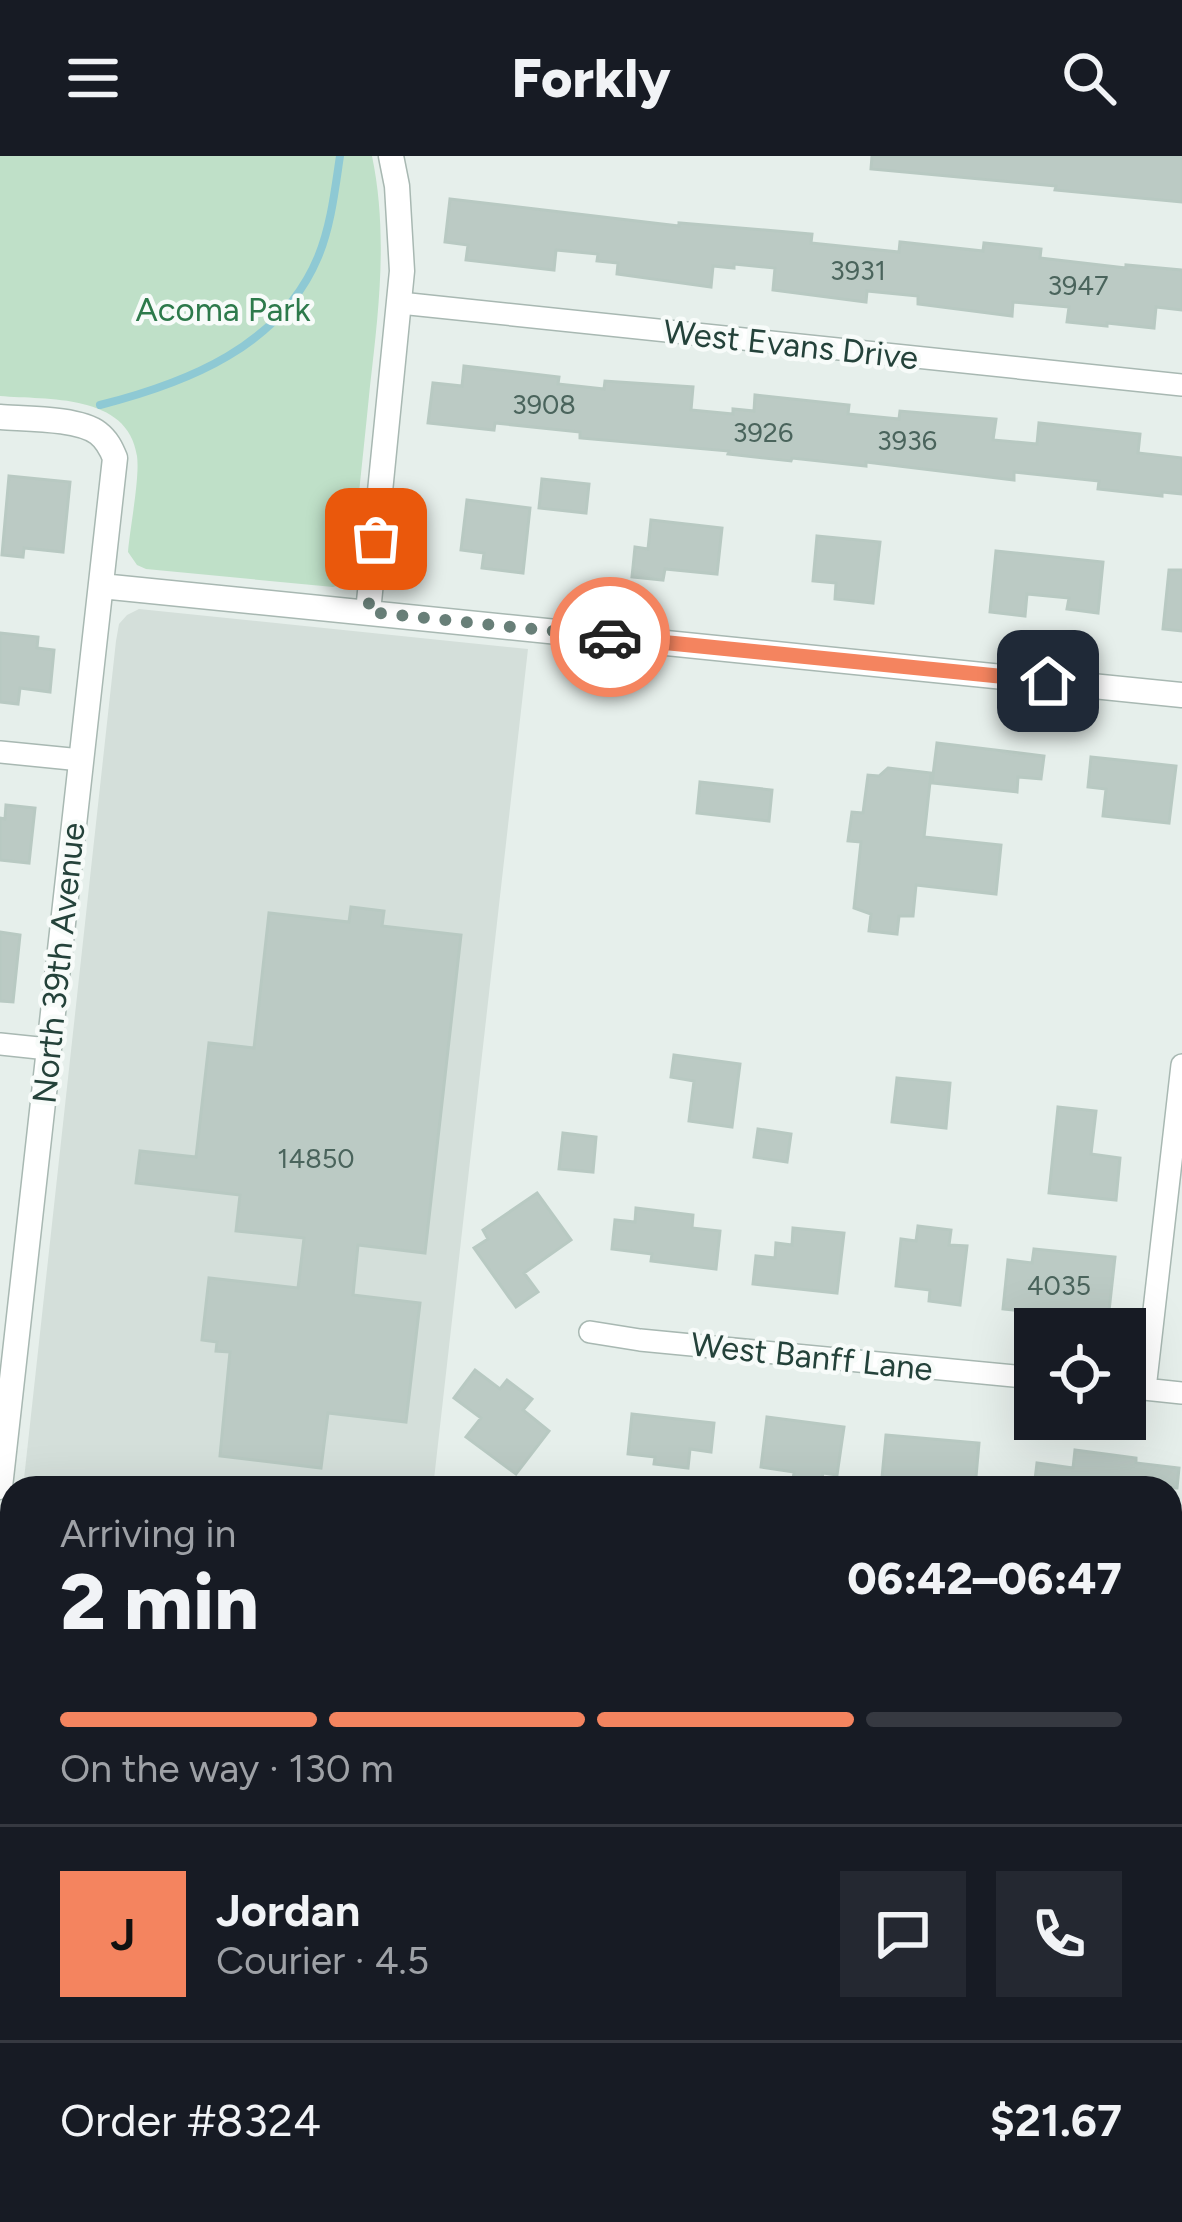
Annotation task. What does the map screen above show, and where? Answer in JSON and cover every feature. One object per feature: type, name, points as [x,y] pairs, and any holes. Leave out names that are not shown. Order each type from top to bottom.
[{"type":"street","points":[[368,612],[400,302],[402,236],[391,156]]},
{"type":"street","name":"West Evans Drive","points":[[400,302],[1182,385]]},
{"type":"street","name":"North 39th Avenue","points":[[0,417],[94,429],[116,458],[1,1476]]},
{"type":"street","points":[[101,586],[1182,695]]},
{"type":"street","points":[[0,752],[81,760]]},
{"type":"street","points":[[0,1044],[49,1049]]},
{"type":"street","points":[[1146,1312],[1182,1064]]},
{"type":"street","name":"West Banff Lane","points":[[590,1332],[1014,1376]]},
{"type":"street","points":[[1146,1389],[1182,1393]]},
{"type":"shaded area","points":[[139,609],[528,649],[434,1476],[24,1476],[116,641],[119,624]]},
{"type":"green space","name":"Acoma Park","points":[[0,156],[372,156],[380,214],[379,300],[351,571],[342,583],[333,587],[137,565],[128,552],[137,456],[130,435],[102,410],[83,404],[0,396]]},
{"type":"building","points":[[872,156],[1182,156],[1182,202],[871,169]]},
{"type":"building","points":[[450,199],[679,226],[812,234],[811,243],[899,252],[900,242],[983,251],[984,243],[1041,249],[1040,258],[1182,270],[1182,310],[1156,307],[1154,328],[1107,326],[1067,322],[1069,307],[1013,302],[1012,316],[918,304],[918,296],[867,291],[866,302],[773,290],[775,268],[713,266],[711,287],[617,274],[618,263],[597,261],[598,254],[556,250],[554,270],[466,260],[468,245],[445,242]]},
{"type":"building","points":[[464,366],[559,377],[558,384],[604,389],[605,381],[693,387],[691,410],[754,411],[755,395],[849,405],[848,414],[899,419],[900,411],[996,419],[993,440],[1037,444],[1039,423],[1140,434],[1138,453],[1182,458],[1182,494],[1098,489],[1099,481],[1014,472],[1014,480],[866,462],[866,466],[791,461],[580,438],[580,432],[495,423],[494,430],[428,423],[433,383],[462,386]]},
{"type":"building","points":[[9,476],[70,482],[63,552],[24,548],[23,557],[2,555]]},
{"type":"building","points":[[542,479],[589,484],[586,513],[539,508]]},
{"type":"building","points":[[467,500],[530,508],[523,573],[482,568],[484,553],[461,550]]},
{"type":"building","points":[[651,520],[722,528],[717,574],[665,569],[663,580],[632,577],[635,547],[648,549]]},
{"type":"building","points":[[817,536],[880,542],[873,603],[835,599],[836,583],[813,581]]},
{"type":"building","points":[[996,551],[1103,562],[1098,613],[1067,609],[1069,598],[1027,594],[1025,616],[990,612]]},
{"type":"building","points":[[1169,570],[1182,570],[1182,631],[1163,629]]},
{"type":"building","points":[[0,633],[38,637],[37,648],[54,650],[50,692],[20,688],[18,704],[0,702]]},
{"type":"building","points":[[937,743],[1044,756],[1041,779],[1018,777],[1017,792],[932,783]]},
{"type":"building","points":[[1091,757],[1176,766],[1169,823],[1103,816],[1106,789],[1088,787]]},
{"type":"building","points":[[888,768],[931,773],[924,837],[1001,845],[996,894],[916,885],[913,916],[899,916],[897,934],[869,931],[871,914],[854,908],[861,842],[848,841],[852,812],[863,813],[868,775],[879,776]]},
{"type":"building","points":[[700,782],[772,790],[769,821],[697,813]]},
{"type":"building","points":[[6,805],[35,808],[29,863],[0,860],[0,818],[5,819]]},
{"type":"building","points":[[351,907],[384,911],[382,926],[461,935],[425,1253],[358,1245],[353,1295],[420,1303],[406,1422],[328,1413],[321,1468],[220,1456],[230,1352],[216,1351],[217,1342],[202,1340],[209,1278],[298,1288],[304,1238],[236,1231],[240,1195],[136,1183],[140,1151],[196,1157],[209,1043],[254,1048],[269,913],[349,922]]},
{"type":"building","points":[[0,932],[20,935],[13,1002],[0,1001]]},
{"type":"building","points":[[674,1055],[740,1064],[732,1127],[689,1121],[694,1081],[671,1077]]},
{"type":"building","points":[[897,1078],[950,1083],[946,1128],[892,1122]]},
{"type":"building","points":[[1058,1107],[1096,1111],[1091,1154],[1120,1158],[1116,1200],[1049,1193]]},
{"type":"building","points":[[758,1129],[791,1134],[787,1162],[754,1157]]},
{"type":"building","points":[[563,1133],[596,1137],[593,1172],[559,1169]]},
{"type":"building","points":[[537,1193],[571,1240],[524,1273],[538,1292],[516,1307],[474,1248],[488,1239],[483,1230]]},
{"type":"building","points":[[636,1208],[693,1215],[692,1228],[720,1231],[716,1269],[651,1261],[652,1254],[612,1249],[615,1220],[635,1222]]},
{"type":"building","points":[[918,1226],[951,1230],[949,1245],[967,1246],[960,1305],[929,1301],[930,1290],[896,1286],[901,1239],[916,1241]]},
{"type":"building","points":[[793,1228],[844,1233],[837,1293],[753,1284],[756,1256],[775,1258],[776,1243],[792,1245]]},
{"type":"building","points":[[1034,1249],[1115,1257],[1109,1308],[1003,1309],[1008,1260],[1032,1263]]},
{"type":"building","points":[[475,1370],[500,1389],[507,1380],[532,1399],[523,1410],[549,1431],[516,1474],[466,1437],[481,1418],[454,1398]]},
{"type":"building","points":[[632,1414],[714,1423],[711,1452],[690,1449],[688,1468],[654,1464],[655,1457],[628,1454]]},
{"type":"building","points":[[767,1417],[844,1427],[837,1475],[794,1476],[794,1472],[761,1467]]},
{"type":"building","points":[[886,1435],[979,1443],[976,1476],[882,1476]]},
{"type":"building","points":[[1075,1450],[1179,1468],[1178,1476],[1035,1476],[1037,1463],[1073,1468]]},
{"type":"waterway","points":[[100,405],[197,372],[228,356],[281,315],[318,257],[340,156]]},
{"type":"way so far","points":[[376,539],[368,612],[610,637]]},
{"type":"route","points":[[610,637],[1048,681]]}]
